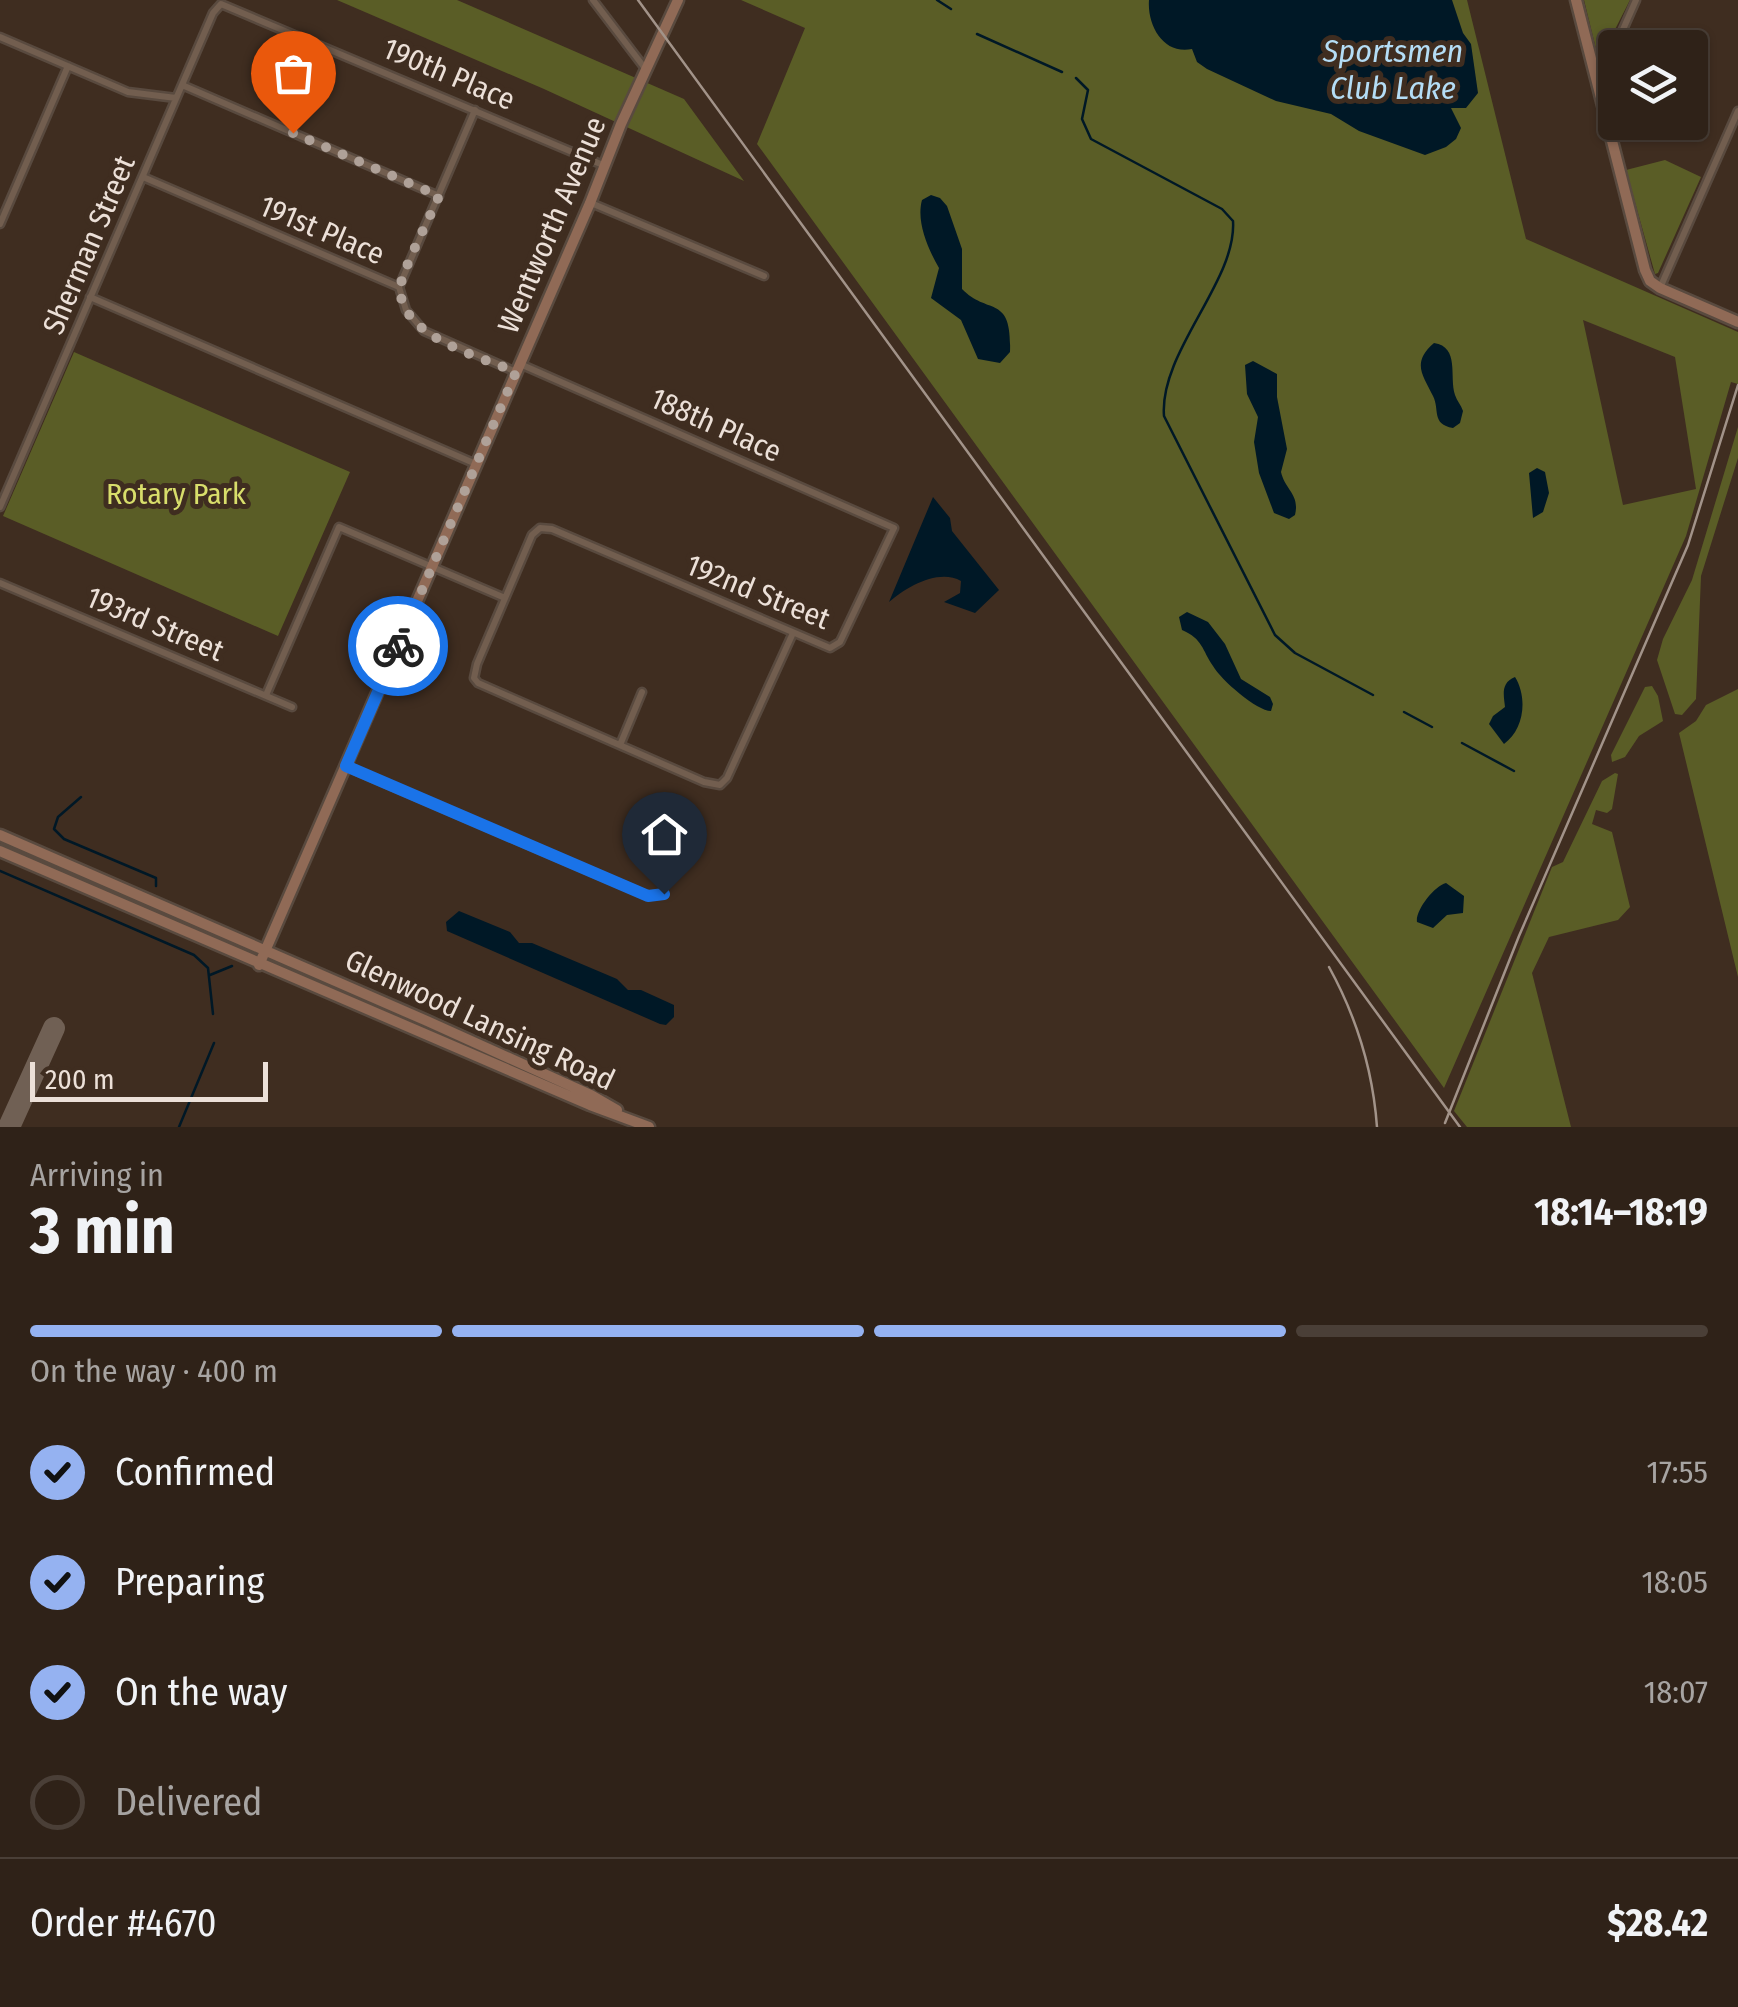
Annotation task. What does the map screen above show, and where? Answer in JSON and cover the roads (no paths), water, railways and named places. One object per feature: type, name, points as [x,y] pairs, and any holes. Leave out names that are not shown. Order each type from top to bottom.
[{"type":"street","points":[[593,0],[647,71]]},
{"type":"street","name":"Wentworth Avenue","points":[[259,965],[678,0]]},
{"type":"street","points":[[1576,0],[1650,280],[1738,322]]},
{"type":"street","points":[[1597,88],[1636,0]]},
{"type":"street","name":"Sherman Street","points":[[0,506],[214,10],[221,4]]},
{"type":"street","name":"190th Place","points":[[221,4],[604,165]]},
{"type":"street","points":[[0,37],[128,92],[176,98]]},
{"type":"street","points":[[0,224],[68,66]]},
{"type":"street","points":[[182,85],[439,196]]},
{"type":"street","points":[[399,288],[476,110]]},
{"type":"street","points":[[1660,288],[1738,111]]},
{"type":"street","name":"191st Place","points":[[142,177],[399,288],[406,310],[424,331],[518,368]]},
{"type":"street","points":[[590,203],[764,276]]},
{"type":"street","points":[[90,298],[476,464]]},
{"type":"street","name":"188th Place","points":[[518,368],[894,528]]},
{"type":"street","points":[[266,696],[339,528],[505,598],[474,678],[486,687],[720,786],[793,633]]},
{"type":"street","name":"192nd Street","points":[[505,598],[532,535],[540,528],[552,529],[825,647],[838,645],[894,528]]},
{"type":"street","name":"193rd Street","points":[[0,583],[292,707]]},
{"type":"street","points":[[620,746],[642,692]]},
{"type":"street","points":[[346,766],[648,896],[664,894]]},
{"type":"street","name":"Glenwood Lansing Road","points":[[0,836],[591,1095],[635,1121]]},
{"type":"street","name":"Glenwood Lansing Road","points":[[0,851],[259,965],[635,1121]]},
{"type":"street","points":[[635,1121],[649,1127]]},
{"type":"water","name":"Sportsmen Club Lake","points":[[1149,0],[1452,0],[1471,44],[1478,93],[1466,108],[1451,108],[1461,128],[1456,139],[1425,155],[1359,131],[1331,114],[1276,101],[1207,69],[1197,62],[1192,49],[1173,48],[1159,36],[1151,19]]},
{"type":"water","points":[[931,195],[947,206],[962,249],[962,289],[996,308],[1007,321],[1010,352],[1000,363],[978,359],[961,320],[931,298],[939,268],[924,235],[921,208],[922,200]]},
{"type":"water","points":[[1434,343],[1450,356],[1455,395],[1463,411],[1460,423],[1453,428],[1439,420],[1421,369],[1423,357]]},
{"type":"water","points":[[1253,361],[1277,374],[1277,397],[1287,449],[1281,472],[1296,508],[1289,519],[1274,513],[1259,473],[1254,442],[1258,417],[1247,394],[1245,365]]},
{"type":"water","points":[[1537,468],[1545,472],[1549,493],[1543,512],[1533,518],[1529,473]]},
{"type":"water","points":[[933,497],[950,518],[952,531],[999,590],[975,613],[944,602],[960,593],[961,581],[952,578],[923,581],[889,602]]},
{"type":"water","points":[[1187,612],[1208,622],[1225,644],[1241,679],[1270,697],[1271,711],[1249,700],[1217,672],[1198,641],[1182,630],[1179,617]]},
{"type":"water","points":[[1515,677],[1522,694],[1522,713],[1516,731],[1504,744],[1489,724],[1505,707],[1505,686]]},
{"type":"water","points":[[1446,883],[1464,896],[1463,913],[1447,915],[1433,928],[1417,922],[1426,899]]},
{"type":"water","points":[[459,911],[510,932],[519,943],[532,943],[617,979],[628,990],[641,990],[674,1005],[674,1017],[666,1025],[660,1024],[447,931],[446,922]]},
{"type":"waterway","points":[[937,0],[951,9]]},
{"type":"waterway","points":[[977,34],[1062,72]]},
{"type":"waterway","points":[[1076,78],[1088,90],[1082,119],[1091,139],[1222,209],[1233,221],[1223,268],[1173,367],[1164,416],[1275,635],[1295,653],[1373,695]]},
{"type":"waterway","points":[[1404,712],[1432,727]]},
{"type":"waterway","points":[[1462,743],[1514,771]]},
{"type":"waterway","points":[[81,797],[58,817],[54,829],[64,839],[156,878],[156,886]]},
{"type":"waterway","points":[[0,871],[194,955],[208,968],[213,1014]]},
{"type":"waterway","points":[[210,975],[232,966]]},
{"type":"waterway","points":[[179,1127],[214,1043]]},
{"type":"railway","points":[[638,0],[1460,1127]]},
{"type":"railway","points":[[1445,1123],[1519,936],[1688,545],[1738,385]]},
{"type":"railway","points":[[1329,967],[1362,1045],[1377,1127]]},
{"type":"park label","name":"Rotary Park","points":[[176,494]]}]
